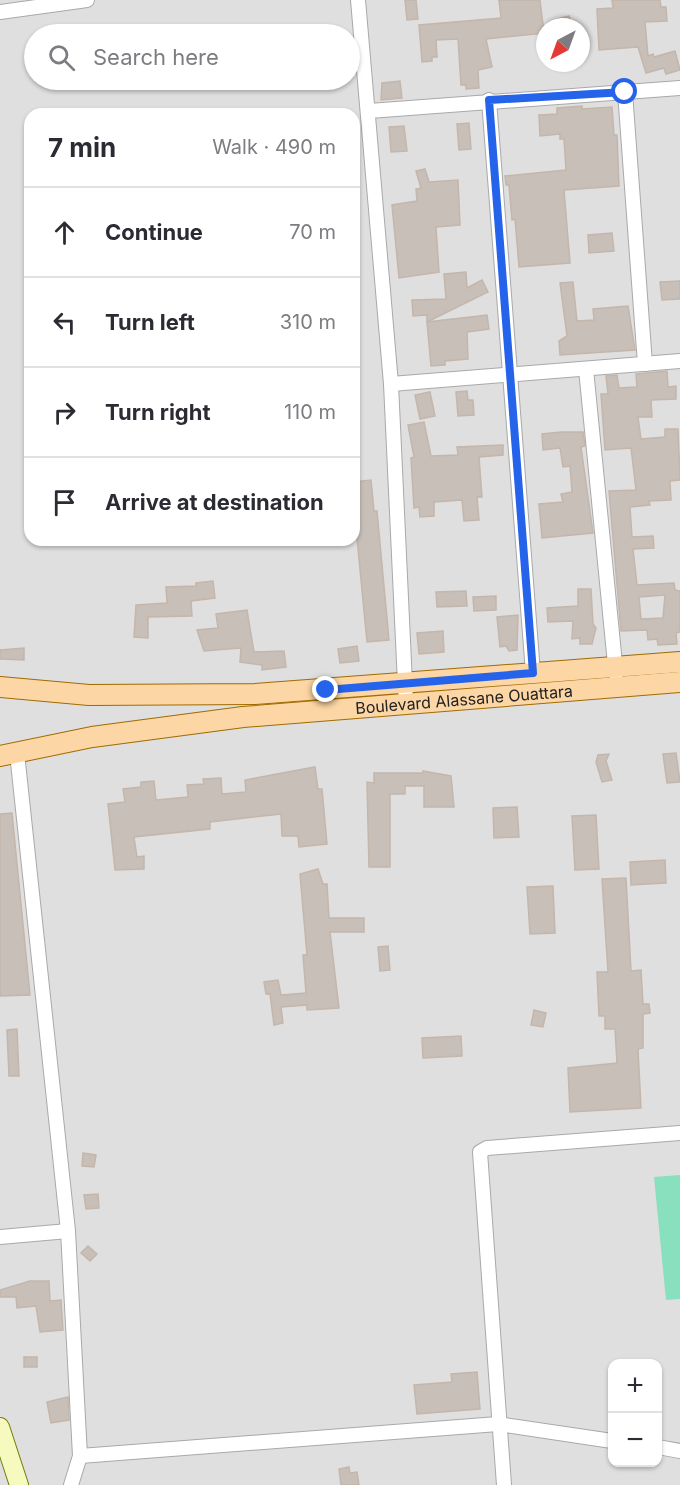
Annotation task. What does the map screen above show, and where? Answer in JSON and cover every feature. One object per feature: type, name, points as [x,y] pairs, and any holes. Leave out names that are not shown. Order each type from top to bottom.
[{"type":"main road","name":"Boulevard Alassane Ouattara","points":[[9,755],[92,737],[165,726],[406,705],[616,676],[680,662]]},
{"type":"main road","name":"Boulevard Alassane Ouattara","points":[[0,687],[89,695],[165,696],[255,694],[533,673],[616,676],[680,682]]},
{"type":"street","points":[[0,12],[27,4],[87,0]]},
{"type":"street","points":[[358,0],[391,384],[406,705]]},
{"type":"street","points":[[369,111],[489,100],[680,88]]},
{"type":"street","points":[[625,92],[645,364]]},
{"type":"street","points":[[489,100],[533,673]]},
{"type":"street","points":[[391,384],[680,361]]},
{"type":"street","points":[[586,369],[616,676]]},
{"type":"street","points":[[9,755],[68,1231],[80,1456],[71,1485]]},
{"type":"street","points":[[504,1485],[480,1152],[487,1148],[680,1134]]},
{"type":"street","points":[[0,1237],[68,1231]]},
{"type":"street","points":[[80,1456],[498,1424],[608,1440]]},
{"type":"street","points":[[0,1427],[19,1485]]},
{"type":"street","points":[[662,1448],[680,1451]]},
{"type":"shaded area","points":[[0,0],[680,0],[680,1485],[0,1485]]},
{"type":"green space","points":[[680,1175],[680,1299],[666,1300],[654,1177]]},
{"type":"building","points":[[405,0],[416,0],[418,19],[407,20]]},
{"type":"building","points":[[499,0],[540,0],[542,18],[536,18],[536,34],[486,39],[492,67],[478,70],[479,88],[466,89],[466,85],[461,85],[458,39],[436,40],[437,57],[432,57],[432,61],[422,62],[419,25],[501,18]]},
{"type":"building","points":[[612,0],[660,0],[661,7],[666,7],[667,21],[645,22],[648,56],[653,54],[654,57],[675,51],[680,70],[666,74],[664,68],[646,73],[638,47],[599,50],[597,9],[613,8]]},
{"type":"building","points":[[400,81],[402,98],[381,100],[382,83]]},
{"type":"building","points":[[582,106],[582,109],[612,107],[614,135],[617,135],[619,186],[564,190],[570,263],[519,267],[515,219],[512,220],[509,185],[506,185],[505,176],[566,170],[564,139],[560,139],[560,134],[540,136],[539,115],[557,114],[557,108]]},
{"type":"building","points":[[469,123],[471,149],[459,150],[457,124]]},
{"type":"building","points":[[404,126],[407,151],[391,152],[389,127]]},
{"type":"building","points":[[425,169],[429,182],[458,180],[460,225],[436,227],[439,272],[399,278],[392,205],[417,201],[416,189],[421,188],[416,171]]},
{"type":"building","points":[[612,233],[614,251],[589,253],[588,235]]},
{"type":"building","points":[[466,272],[467,288],[482,280],[488,292],[427,322],[427,315],[413,316],[412,300],[446,299],[444,274]]},
{"type":"building","points":[[680,281],[680,299],[662,300],[660,282]]},
{"type":"building","points":[[573,282],[577,321],[594,320],[593,309],[628,306],[635,350],[560,355],[559,341],[567,336],[560,283]]},
{"type":"building","points":[[487,315],[489,329],[467,332],[468,359],[445,361],[445,365],[431,366],[427,322]]},
{"type":"building","points":[[667,371],[668,387],[676,386],[676,399],[651,400],[652,417],[638,417],[641,439],[665,437],[665,429],[678,429],[680,480],[670,481],[671,500],[649,501],[650,505],[630,507],[632,537],[653,536],[654,548],[633,549],[637,585],[674,583],[675,590],[680,591],[680,632],[676,633],[677,644],[658,645],[657,639],[648,640],[647,630],[621,631],[609,491],[636,490],[631,448],[605,450],[601,394],[608,394],[606,376],[617,375],[619,388],[637,387],[636,374]],"holes":[[[665,595],[663,618],[641,619],[639,597]]]},
{"type":"building","points":[[467,391],[468,400],[473,400],[474,415],[458,416],[456,392]]},
{"type":"building","points":[[430,392],[435,416],[420,419],[415,395]]},
{"type":"building","points":[[424,422],[431,456],[458,455],[457,447],[503,445],[503,455],[479,457],[482,497],[477,497],[479,520],[464,521],[462,500],[434,502],[434,516],[420,517],[419,507],[414,508],[411,458],[414,457],[408,425]]},
{"type":"building","points":[[583,432],[585,446],[581,447],[593,533],[542,538],[539,504],[563,502],[561,494],[572,492],[570,466],[563,467],[560,448],[543,450],[542,434]]},
{"type":"building","points":[[371,480],[374,511],[377,511],[389,640],[367,642],[358,546],[360,546],[360,481]]},
{"type":"building","points":[[213,581],[215,598],[191,601],[192,616],[148,617],[148,638],[134,637],[136,605],[167,603],[166,587],[196,586],[196,583]]},
{"type":"building","points":[[578,589],[591,589],[593,624],[596,628],[592,644],[580,644],[580,638],[572,639],[573,621],[548,622],[547,608],[578,606]]},
{"type":"building","points":[[466,591],[467,606],[437,607],[436,592]]},
{"type":"building","points":[[496,596],[496,610],[474,611],[473,597]]},
{"type":"building","points":[[247,610],[254,652],[284,651],[286,667],[262,670],[262,665],[240,662],[241,648],[204,651],[197,630],[218,628],[216,614]]},
{"type":"building","points":[[518,615],[517,650],[509,651],[506,646],[500,647],[497,617]]},
{"type":"building","points":[[443,631],[444,652],[419,654],[417,633]]},
{"type":"building","points":[[357,646],[359,661],[340,663],[338,649]]},
{"type":"building","points":[[24,648],[24,660],[0,659],[0,650]]},
{"type":"building","points":[[676,753],[680,782],[667,783],[663,754]]},
{"type":"building","points":[[609,754],[606,761],[612,780],[602,782],[596,762],[598,755]]},
{"type":"building","points":[[315,767],[318,789],[322,789],[327,844],[299,847],[298,836],[282,836],[281,814],[210,822],[210,829],[134,837],[137,857],[144,856],[144,869],[115,870],[108,804],[125,802],[123,789],[141,787],[141,782],[154,781],[156,800],[188,797],[187,785],[204,784],[203,779],[221,778],[222,794],[246,792],[245,780]]},
{"type":"building","points":[[423,771],[451,776],[454,807],[424,807],[424,786],[405,786],[405,794],[390,794],[390,867],[369,867],[367,782],[374,783],[374,773],[423,773]]},
{"type":"building","points":[[517,807],[519,837],[494,838],[493,808]]},
{"type":"building","points":[[12,813],[30,995],[0,996],[0,814]]},
{"type":"building","points":[[596,815],[599,869],[575,870],[572,816]]},
{"type":"building","points":[[665,860],[666,883],[631,885],[630,862]]},
{"type":"building","points":[[318,869],[323,884],[327,884],[329,918],[364,918],[364,932],[330,932],[339,1008],[307,1010],[307,1005],[281,1007],[283,1023],[274,1025],[270,994],[266,994],[264,982],[278,980],[281,995],[306,993],[303,955],[307,955],[300,874]]},
{"type":"building","points":[[626,878],[631,971],[641,970],[643,1004],[649,1004],[650,1013],[643,1014],[643,1048],[638,1049],[641,1108],[570,1112],[568,1068],[617,1063],[615,1029],[605,1029],[605,1016],[599,1016],[597,972],[608,972],[602,879]]},
{"type":"building","points":[[553,886],[555,933],[530,934],[527,887]]},
{"type":"building","points":[[388,946],[390,970],[380,971],[378,947]]},
{"type":"building","points":[[534,1010],[546,1013],[543,1027],[531,1025]]},
{"type":"building","points":[[17,1029],[19,1076],[9,1076],[7,1030]]},
{"type":"building","points":[[461,1036],[462,1056],[423,1058],[422,1038]]},
{"type":"building","points":[[83,1153],[96,1155],[94,1167],[82,1166]]},
{"type":"building","points":[[98,1194],[99,1208],[86,1209],[84,1195]]},
{"type":"building","points":[[88,1246],[97,1254],[90,1261],[81,1253]]},
{"type":"building","points":[[30,1281],[49,1281],[50,1301],[61,1300],[63,1330],[40,1332],[36,1306],[17,1308],[16,1297],[0,1297],[0,1290]]},
{"type":"building","points":[[24,1357],[37,1357],[37,1367],[24,1367]]},
{"type":"building","points":[[477,1372],[480,1409],[417,1414],[414,1385],[452,1382],[451,1374]]},
{"type":"building","points":[[68,1397],[69,1420],[51,1423],[47,1402]]},
{"type":"building","points":[[349,1467],[350,1473],[357,1472],[359,1485],[341,1485],[339,1469]]},
{"type":"route","points":[[326,690],[533,673],[489,100],[625,92]]}]
